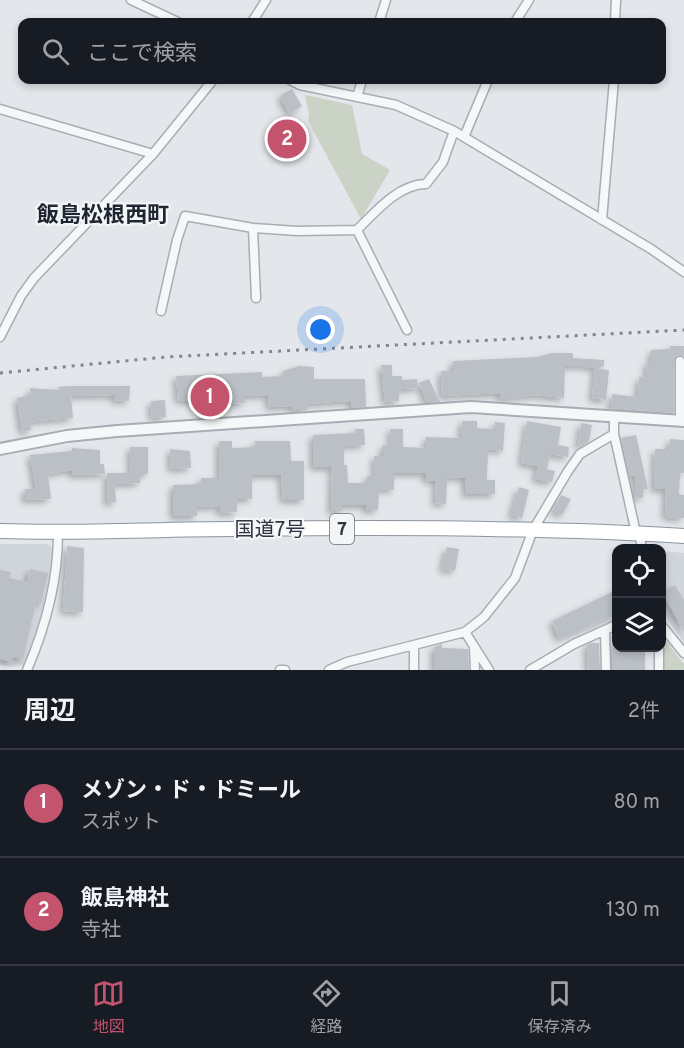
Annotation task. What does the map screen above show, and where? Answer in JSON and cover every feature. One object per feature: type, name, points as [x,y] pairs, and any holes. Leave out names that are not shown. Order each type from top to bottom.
[{"type":"highway","name":"国道7号","points":[[0,531],[58,533],[239,528],[534,530],[684,536]]},
{"type":"street","points":[[131,0],[169,18]]},
{"type":"street","points":[[255,18],[266,0]]},
{"type":"street","points":[[380,18],[386,0]]},
{"type":"street","points":[[518,18],[529,0]]},
{"type":"street","points":[[615,18],[616,0]]},
{"type":"street","points":[[0,338],[21,296],[34,278],[153,154],[210,84]]},
{"type":"street","points":[[298,84],[396,105],[454,130],[651,249],[684,272]]},
{"type":"street","points":[[357,97],[361,84]]},
{"type":"street","points":[[465,137],[486,84]]},
{"type":"street","points":[[602,220],[614,84]]},
{"type":"street","points":[[0,109],[153,154]]},
{"type":"street","points":[[161,311],[177,240],[185,216],[252,228],[297,231],[357,230],[378,209],[413,184],[426,184],[443,162],[454,130]]},
{"type":"street","points":[[252,228],[256,298]]},
{"type":"street","points":[[357,230],[407,330]]},
{"type":"street","points":[[0,448],[67,436],[117,431],[471,407],[682,421],[680,361]]},
{"type":"street","points":[[614,416],[614,434],[641,544]]},
{"type":"street","points":[[329,670],[347,662],[465,632],[484,617],[515,578],[534,530],[580,454],[614,434]]},
{"type":"street","points":[[27,670],[43,632],[51,599],[58,563],[58,533]]},
{"type":"street","points":[[530,670],[612,627]]},
{"type":"street","points":[[605,630],[606,670]]},
{"type":"street","points":[[666,631],[684,653]]},
{"type":"street","points":[[465,632],[489,670]]},
{"type":"street","points":[[414,645],[414,670]]},
{"type":"street","points":[[474,649],[475,670]]},
{"type":"street","points":[[659,652],[659,670]]},
{"type":"street","points":[[280,670],[285,670]]},
{"type":"shaded area","points":[[0,544],[48,544],[54,549],[48,599],[36,641],[24,665],[13,667],[0,665]]},
{"type":"shaded area","points":[[666,551],[684,553],[684,643],[667,619]]},
{"type":"green space","points":[[305,95],[352,105],[362,154],[390,170],[361,219],[308,121]]},
{"type":"green space","points":[[666,641],[684,664],[684,670],[662,670],[662,652],[666,652]]},
{"type":"building","points":[[292,89],[302,106],[290,114],[280,96]]},
{"type":"building","points":[[670,346],[684,346],[684,356],[677,355],[674,360],[674,413],[611,408],[612,394],[638,397],[639,377],[646,378],[647,362],[651,363],[651,350],[670,349]]},
{"type":"building","points":[[552,353],[573,353],[573,358],[604,360],[604,366],[597,369],[609,370],[606,400],[592,398],[595,368],[585,366],[565,366],[564,398],[536,395],[500,399],[500,393],[442,396],[441,371],[453,371],[453,361],[537,357]]},
{"type":"building","points":[[381,365],[392,365],[392,376],[402,376],[402,380],[417,379],[418,388],[402,389],[399,391],[399,401],[385,402]]},
{"type":"building","points":[[299,366],[314,367],[314,379],[365,379],[366,407],[351,408],[351,401],[307,404],[307,410],[292,410],[292,406],[269,407],[268,395],[245,396],[245,403],[218,404],[218,415],[203,415],[202,402],[178,400],[176,376],[262,372],[262,377],[283,376],[283,371]]},
{"type":"building","points":[[429,379],[440,402],[427,402],[419,383]]},
{"type":"building","points":[[130,386],[129,401],[114,400],[114,395],[71,396],[73,418],[36,421],[30,424],[31,430],[22,432],[17,398],[31,395],[30,388],[59,390],[58,387]]},
{"type":"building","points":[[165,400],[166,417],[152,418],[151,401]]},
{"type":"building","points":[[462,421],[477,421],[477,428],[494,429],[495,422],[505,423],[503,451],[488,449],[487,480],[495,480],[495,494],[465,494],[465,478],[447,477],[446,504],[435,503],[436,481],[426,480],[426,473],[394,473],[394,490],[379,489],[378,510],[366,510],[366,505],[342,505],[342,511],[331,511],[332,467],[313,467],[313,435],[355,433],[355,429],[364,429],[365,445],[344,446],[344,465],[347,465],[348,483],[367,483],[367,476],[375,476],[374,456],[383,456],[383,445],[391,444],[390,429],[403,429],[403,447],[426,448],[426,437],[461,438]]},
{"type":"building","points":[[527,421],[561,427],[558,445],[569,447],[568,457],[550,454],[547,469],[555,471],[552,482],[535,479],[538,466],[521,463]]},
{"type":"building","points":[[581,423],[592,425],[589,441],[580,447],[578,446]]},
{"type":"building","points":[[636,435],[648,489],[643,489],[643,498],[635,497],[635,475],[630,476],[621,438]]},
{"type":"building","points":[[670,439],[684,440],[684,473],[680,473],[679,494],[684,495],[684,518],[668,517],[665,514],[666,489],[654,489],[655,449],[669,449]]},
{"type":"building","points":[[219,441],[232,441],[232,448],[255,447],[255,441],[290,441],[291,461],[304,461],[304,500],[283,500],[281,475],[252,475],[252,499],[237,499],[237,512],[220,513],[220,506],[197,507],[197,516],[173,516],[173,485],[201,484],[201,478],[219,478]]},
{"type":"building","points":[[130,447],[148,447],[148,474],[140,474],[140,483],[115,484],[116,502],[107,503],[107,473],[131,473]]},
{"type":"building","points":[[72,448],[100,450],[100,464],[104,464],[105,474],[72,475],[72,470],[48,474],[51,499],[25,500],[25,489],[36,489],[30,455],[72,451]]},
{"type":"building","points":[[170,449],[190,451],[191,468],[171,469]]},
{"type":"building","points":[[519,487],[529,490],[522,518],[511,515]]},
{"type":"building","points":[[561,495],[571,499],[562,515],[553,510]]},
{"type":"building","points":[[67,546],[84,548],[83,612],[63,611]]},
{"type":"building","points":[[447,547],[459,549],[455,571],[442,569]]},
{"type":"building","points":[[30,569],[48,573],[41,603],[36,602],[23,659],[13,657],[12,662],[0,659],[0,570],[11,572],[9,578],[27,582]]},
{"type":"building","points":[[675,585],[684,600],[684,631],[666,600],[666,591]]},
{"type":"building","points":[[612,592],[612,617],[559,639],[552,621]]},
{"type":"building","points":[[599,643],[600,670],[588,670],[587,645]]},
{"type":"building","points":[[442,644],[442,648],[468,649],[469,670],[434,670],[434,647]]},
{"type":"building","points":[[612,652],[645,652],[645,670],[612,670]]},
{"type":"railway","points":[[0,373],[166,357],[684,330]]},
{"type":"place","name":"飯島神社","points":[[287,139]]},
{"type":"place","name":"メゾン・ド・ドミール","points":[[210,397]]},
{"type":"district","name":"飯島松根西町","points":[[103,214]]}]
